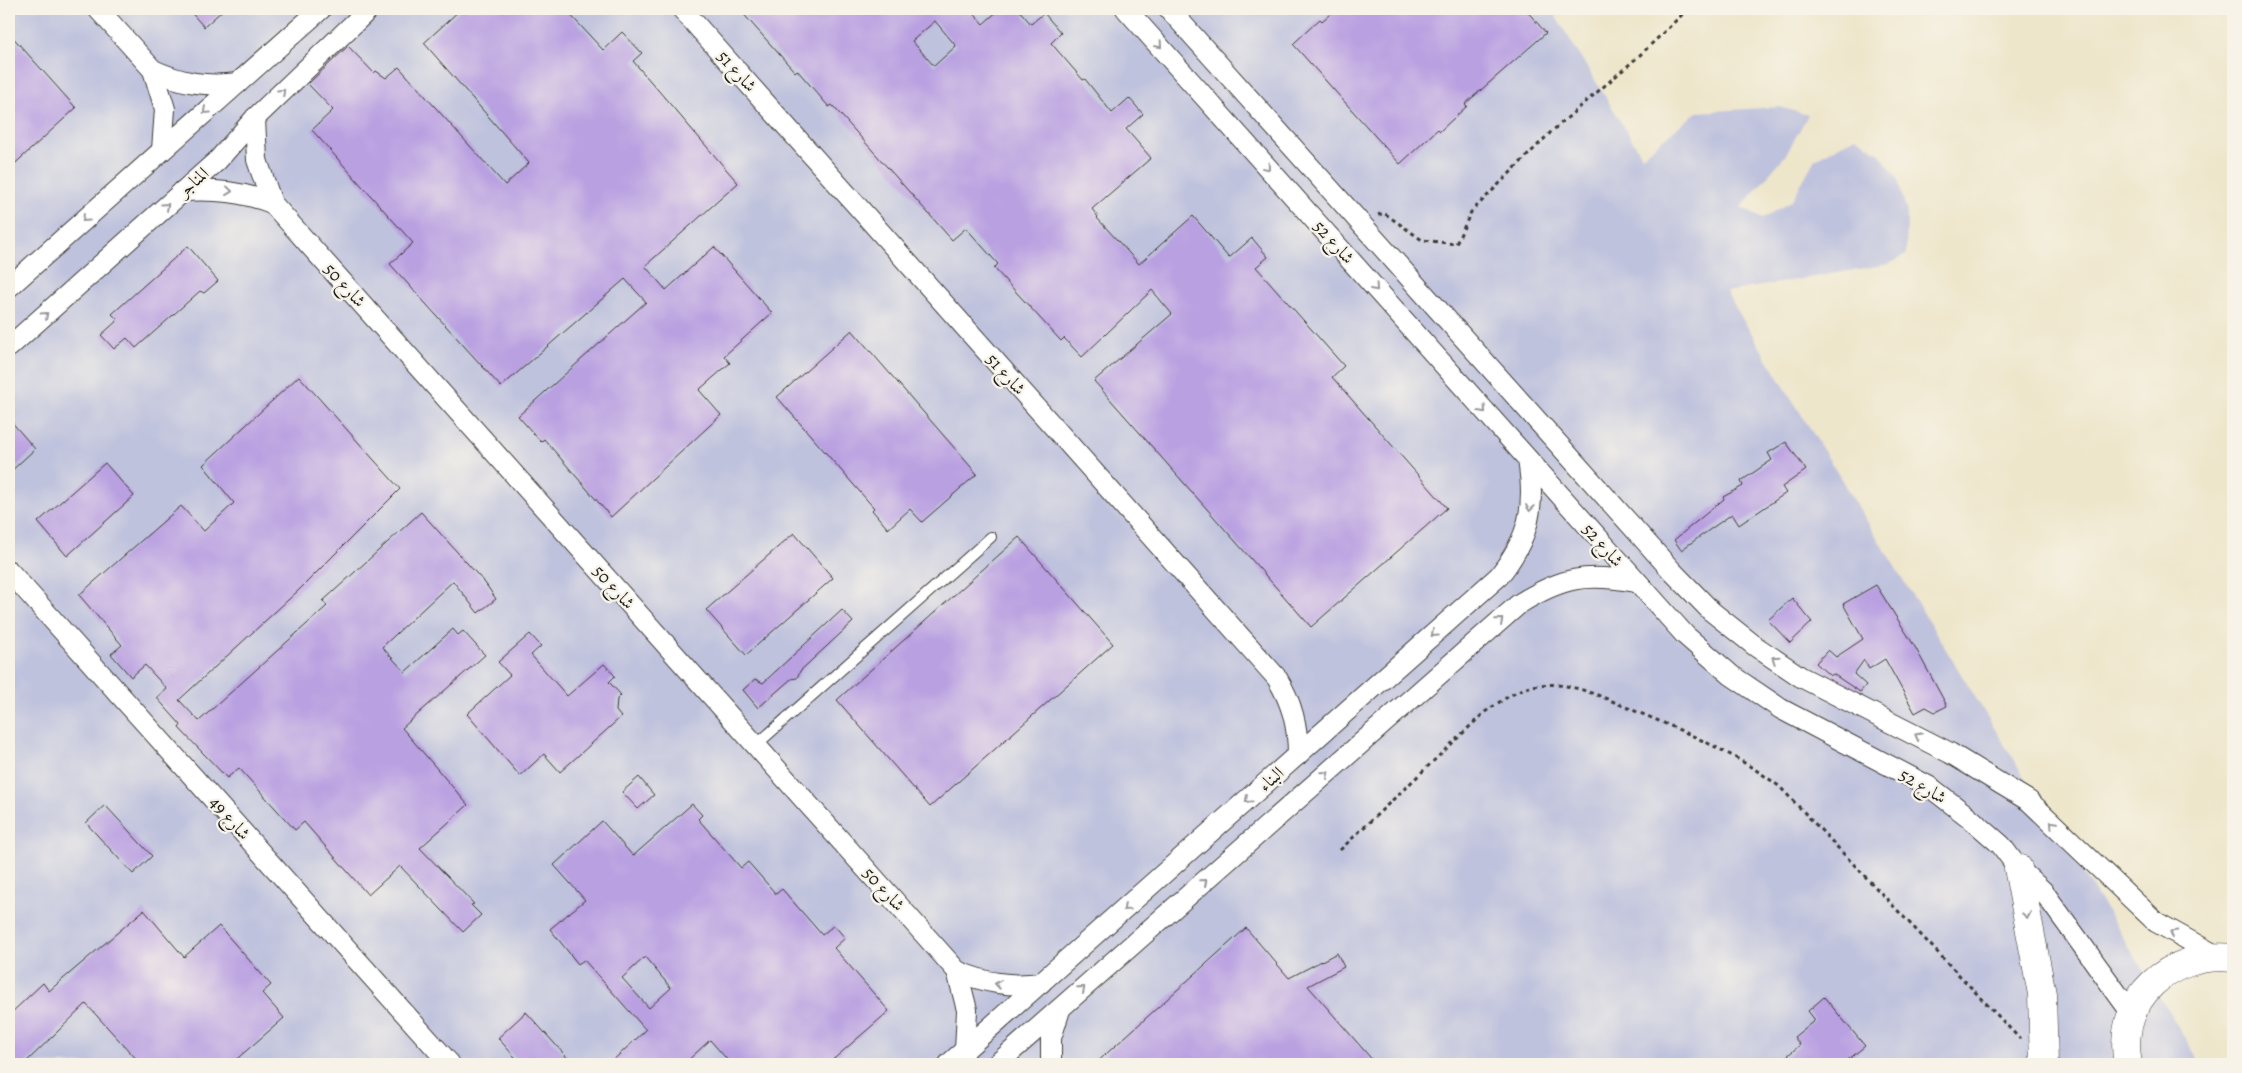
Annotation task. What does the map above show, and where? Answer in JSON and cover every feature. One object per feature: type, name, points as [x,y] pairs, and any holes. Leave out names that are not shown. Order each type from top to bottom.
[{"type":"street","points":[[98,9],[153,70],[173,79],[194,84],[216,86],[238,83]]},
{"type":"street","points":[[9,287],[321,9]]},
{"type":"street","name":"المناجر","points":[[9,347],[218,160],[254,118],[369,9]]},
{"type":"street","name":"شارع 51","points":[[682,9],[1276,678],[1287,696],[1294,715],[1298,735],[1298,756]]},
{"type":"street","name":"شارع 52","points":[[1126,9],[1685,635],[1731,675],[1780,709],[1930,787],[1982,829],[2001,846],[2018,868],[2043,891],[2132,1014]]},
{"type":"street","name":"شارع 52","points":[[1169,9],[1672,571],[1711,611],[1754,646],[1801,677],[1950,753],[2029,801],[2156,922],[2188,942],[2225,957]]},
{"type":"street","points":[[153,70],[165,109],[165,130],[162,150]]},
{"type":"street","name":"شارع 50","points":[[254,118],[257,160],[272,204],[957,971],[976,980],[998,984],[1019,986],[1041,983]]},
{"type":"street","name":"شارع 50","points":[[184,191],[210,189],[236,192],[272,204]]},
{"type":"street","name":"البناء","points":[[950,1064],[1499,576],[1514,556],[1525,534],[1531,510],[1532,484],[1528,460]]},
{"type":"street","name":"شارع 49","points":[[9,571],[450,1064]]},
{"type":"street","name":"البناء","points":[[997,1064],[1519,604],[1545,588],[1575,578],[1606,576],[1636,582]]},
{"type":"street","points":[[2018,868],[2042,994],[2044,1064]]},
{"type":"street","points":[[2124,1061],[2127,1033],[2132,1014],[2152,984],[2175,966],[2195,959],[2225,957]]},
{"type":"street","name":"شارع 50","points":[[957,971],[967,1010],[965,1050]]},
{"type":"street","points":[[1051,1064],[1051,1038],[1060,1009]]},
{"type":"lane","points":[[755,746],[990,537]]},
{"type":"path","points":[[1358,220],[1384,213],[1422,240],[1456,244],[1471,212],[1551,132],[1639,56],[1688,9]]},
{"type":"path","points":[[1340,850],[1485,712],[1509,695],[1538,686],[1567,685],[1596,695],[1713,744],[1748,764],[1780,787],[2025,1043]]},
{"type":"shaded area","points":[[9,9],[1551,9],[1642,156],[1697,112],[1780,107],[1808,115],[1785,156],[1741,207],[1763,218],[1791,202],[1815,159],[1856,137],[1879,153],[1897,177],[1907,213],[1906,255],[1889,264],[1726,292],[2201,1064],[9,1064]]},
{"type":"building","points":[[188,9],[224,9],[204,27]]},
{"type":"building","points":[[461,9],[565,9],[603,50],[622,32],[642,53],[633,61],[738,183],[645,266],[666,290],[714,247],[772,313],[724,356],[730,363],[699,390],[721,415],[611,517],[544,439],[541,442],[518,416],[646,302],[625,279],[501,387],[390,264],[413,243],[312,130],[333,110],[308,84],[348,46],[374,73],[376,71],[386,78],[399,67],[505,185],[529,163],[424,43]]},
{"type":"building","points":[[739,9],[970,9],[983,24],[1000,9],[1018,9],[1031,24],[1044,13],[1061,33],[1051,43],[1083,80],[1085,79],[1112,113],[1129,98],[1143,114],[1126,129],[1151,158],[1092,209],[1097,218],[1139,264],[1193,216],[1229,258],[1252,238],[1268,257],[1256,267],[1344,366],[1332,377],[1447,508],[1311,627],[1094,381],[1172,314],[1152,290],[1082,357],[1064,338],[1061,341],[994,268],[998,264],[966,228],[952,240],[832,105],[829,107],[797,70],[795,72]],"holes":[[[935,21],[956,46],[934,66],[912,41]]]},
{"type":"building","points":[[1336,9],[1525,9],[1546,33],[1465,104],[1467,106],[1440,131],[1438,129],[1400,164],[1293,44],[1320,19],[1322,21]]},
{"type":"building","points":[[9,33],[76,108],[9,169]]},
{"type":"building","points":[[188,246],[218,281],[204,293],[200,291],[136,348],[127,338],[114,349],[101,335],[118,320],[112,314]]},
{"type":"building","points":[[852,330],[977,474],[922,522],[910,509],[888,529],[872,510],[874,508],[777,397]]},
{"type":"building","points":[[299,376],[400,489],[300,589],[179,700],[199,721],[327,606],[323,601],[421,512],[485,583],[496,599],[478,613],[453,581],[382,647],[405,672],[453,629],[458,635],[463,631],[485,655],[402,728],[468,805],[420,848],[474,904],[471,905],[481,915],[463,932],[400,866],[368,895],[304,822],[295,830],[239,768],[227,778],[179,728],[181,725],[157,698],[167,689],[145,665],[131,677],[111,654],[122,645],[79,595],[181,506],[204,531],[234,503],[203,465]]},
{"type":"building","points":[[9,419],[35,449],[9,473]]},
{"type":"building","points":[[1786,442],[1806,470],[1782,487],[1786,493],[1739,525],[1732,514],[1681,550],[1674,540],[1724,499],[1723,497],[1743,486],[1741,481],[1772,460],[1768,453]]},
{"type":"building","points":[[105,463],[134,496],[67,556],[38,522]]},
{"type":"building","points":[[794,533],[833,578],[746,655],[706,610]]},
{"type":"building","points":[[1019,537],[1113,644],[930,807],[837,700]]},
{"type":"building","points":[[1876,585],[1915,647],[1947,706],[1935,712],[1926,707],[1915,713],[1885,659],[1869,669],[1864,660],[1854,674],[1866,685],[1860,692],[1833,674],[1830,676],[1816,663],[1828,650],[1836,657],[1863,639],[1843,604]]},
{"type":"building","points":[[1792,598],[1812,622],[1790,643],[1768,620]]},
{"type":"building","points":[[842,610],[853,622],[800,671],[797,678],[791,679],[758,708],[743,690],[755,679],[763,683]]},
{"type":"building","points":[[530,634],[541,646],[531,655],[567,696],[604,664],[615,676],[609,682],[621,695],[617,699],[616,711],[621,717],[560,772],[544,754],[520,776],[467,714],[510,675],[498,662]]},
{"type":"building","points":[[639,777],[654,795],[638,809],[622,792]]},
{"type":"building","points":[[692,804],[702,815],[698,819],[741,868],[748,862],[776,894],[782,889],[822,935],[834,925],[845,938],[834,948],[889,1011],[828,1064],[731,1064],[710,1040],[684,1064],[609,1064],[646,1030],[584,960],[578,964],[550,929],[585,900],[554,865],[602,821],[633,856]],"holes":[[[645,957],[671,988],[649,1008],[622,978]]]},
{"type":"building","points":[[105,805],[152,856],[133,874],[86,823]]},
{"type":"building","points":[[144,910],[184,957],[219,926],[271,985],[262,993],[284,1018],[231,1064],[141,1064],[86,1004],[24,1064],[9,1064],[9,1015],[43,983],[49,991]]},
{"type":"building","points":[[1246,928],[1289,978],[1337,953],[1344,967],[1308,986],[1376,1064],[1095,1064]]},
{"type":"building","points":[[1824,997],[1865,1046],[1843,1064],[1794,1064],[1787,1056],[1800,1045],[1794,1037],[1815,1020],[1808,1011]]},
{"type":"building","points":[[526,1012],[573,1064],[521,1064],[498,1038]]}]
